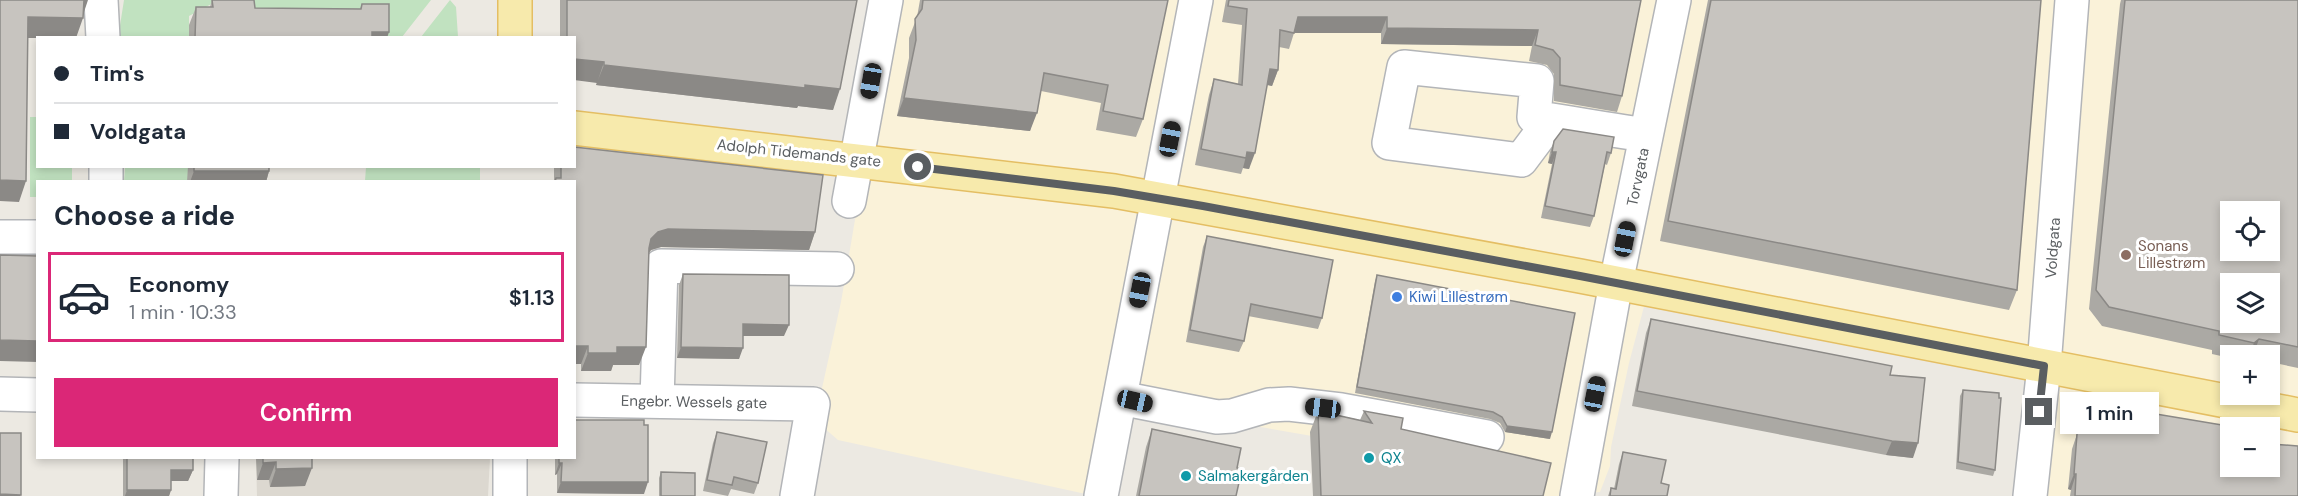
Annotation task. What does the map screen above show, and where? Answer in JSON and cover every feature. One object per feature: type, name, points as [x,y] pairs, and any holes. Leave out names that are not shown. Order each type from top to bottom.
[{"type":"main road","points":[[515,0],[515,36]]},
{"type":"main road","name":"Adolph Tidemands gate","points":[[576,128],[1082,186],[1159,198],[1616,283],[2298,415]]},
{"type":"street","points":[[101,0],[103,36]]},
{"type":"street","points":[[849,201],[886,0]]},
{"type":"street","points":[[1101,496],[1196,0]]},
{"type":"street","name":"Voldgata","points":[[2030,496],[2044,366],[2072,0]]},
{"type":"street","name":"Torvgata","points":[[1576,496],[1616,283],[1673,3]]},
{"type":"street","points":[[1551,120],[1521,160],[1389,143],[1404,67],[1537,81],[1534,117],[1647,135]]},
{"type":"street","points":[[0,237],[36,237]]},
{"type":"street","points":[[657,401],[661,266],[837,269]]},
{"type":"street","points":[[0,394],[36,395]]},
{"type":"street","points":[[1119,398],[1216,417],[1232,416],[1269,405],[1289,404],[1341,410],[1487,436]]},
{"type":"street","name":"Engebr. Wessels gate","points":[[576,400],[813,404],[797,496]]},
{"type":"street","points":[[222,459],[222,496]]},
{"type":"street","points":[[510,459],[510,496]]},
{"type":"shaded area","points":[[877,0],[2298,0],[2298,496],[2033,496],[2038,370],[1646,299],[1629,363],[1611,447],[1610,466],[1600,492],[1528,496],[1335,440],[1135,405],[1095,496],[838,440],[815,420],[841,302],[871,126]]},
{"type":"shaded area","points":[[256,459],[490,459],[488,496],[257,496]]},
{"type":"green space","points":[[124,0],[431,0],[403,36],[379,36],[254,17],[217,1],[189,16],[189,36],[118,36]]},
{"type":"green space","points":[[450,0],[456,7],[458,36],[422,36]]},
{"type":"green space","points":[[30,117],[36,117],[36,168],[72,168],[72,180],[36,180],[36,197],[30,197]]},
{"type":"green space","points":[[125,168],[188,168],[188,180],[124,180]]},
{"type":"green space","points":[[366,168],[480,168],[480,180],[365,180]]},
{"type":"building","points":[[0,0],[84,0],[83,18],[28,17],[26,181],[0,180]]},
{"type":"building","points":[[212,0],[254,0],[255,8],[361,9],[362,4],[389,4],[389,32],[372,32],[372,36],[195,36],[196,7],[213,7]]},
{"type":"building","points":[[567,0],[857,0],[840,89],[805,85],[805,88],[604,65],[604,62],[576,59],[576,36],[567,36]]},
{"type":"building","points":[[923,0],[1168,0],[1143,119],[1103,111],[1108,85],[1044,73],[1037,113],[904,98],[916,40],[915,19],[922,9]]},
{"type":"building","points":[[1229,0],[1641,0],[1622,96],[1560,85],[1560,58],[1553,50],[1535,45],[1538,30],[1387,28],[1387,17],[1298,17],[1294,33],[1280,30],[1278,70],[1270,69],[1255,153],[1247,152],[1246,158],[1201,149],[1214,79],[1242,85],[1247,9],[1228,6]]},
{"type":"building","points":[[1711,0],[2041,0],[2017,290],[1668,221]]},
{"type":"building","points":[[2125,0],[2298,0],[2298,347],[2259,339],[2254,343],[2219,335],[2219,331],[2109,307],[2096,290]]},
{"type":"building","points":[[1563,129],[1614,137],[1611,153],[1607,152],[1594,216],[1545,206],[1556,152],[1552,152],[1554,141]]},
{"type":"building","points":[[576,147],[823,175],[815,232],[668,229],[658,232],[651,239],[649,248],[646,347],[617,347],[617,353],[588,353],[588,346],[576,346],[576,180],[556,180],[561,178],[561,168],[576,168]]},
{"type":"building","points":[[194,168],[269,168],[269,171],[194,171]]},
{"type":"building","points":[[1207,236],[1333,260],[1322,318],[1251,304],[1244,341],[1190,330]]},
{"type":"building","points":[[0,255],[36,256],[36,341],[0,340]]},
{"type":"building","points":[[683,274],[789,275],[789,325],[743,324],[743,348],[681,347]]},
{"type":"building","points":[[1377,275],[1575,313],[1552,432],[1507,426],[1502,417],[1493,412],[1357,387]]},
{"type":"building","points":[[1651,319],[1892,366],[1890,375],[1925,378],[1918,443],[1892,441],[1637,391]]},
{"type":"building","points":[[1963,390],[1999,393],[1999,398],[2001,398],[1995,470],[1958,462]]},
{"type":"building","points":[[2114,407],[2220,425],[2220,477],[2280,477],[2280,445],[2298,446],[2298,496],[2075,496],[2077,434]]},
{"type":"building","points":[[1318,411],[1372,423],[1364,411],[1403,418],[1401,429],[1551,463],[1543,496],[1321,496]]},
{"type":"building","points":[[576,420],[644,420],[644,425],[648,425],[648,482],[561,482],[562,463],[559,463],[559,459],[576,459]]},
{"type":"building","name":"Salmakergården","points":[[1152,429],[1241,448],[1237,468],[1242,469],[1236,496],[1139,496]]},
{"type":"building","points":[[717,432],[767,442],[758,483],[734,477],[732,485],[707,480]]},
{"type":"building","points":[[0,433],[21,433],[21,495],[0,494]]},
{"type":"building","points":[[1623,452],[1666,460],[1661,483],[1669,485],[1667,496],[1610,496],[1611,488],[1616,489]]},
{"type":"building","points":[[127,459],[193,459],[193,470],[171,470],[171,490],[127,490]]},
{"type":"building","points":[[263,459],[312,459],[312,468],[276,469],[276,462],[263,463]]},
{"type":"building","points":[[661,472],[695,473],[695,496],[661,496]]},
{"type":"place","name":"Sonans Lillestrøm","points":[[2126,255]]},
{"type":"place","name":"Kiwi Lillestrøm","points":[[1397,297]]},
{"type":"place","name":"QX","points":[[1369,458]]},
{"type":"place","name":"Salmakergården","points":[[1186,476]]},
{"type":"route","points":[[918,167],[1114,191],[1203,206],[2044,366],[2039,412]]}]
